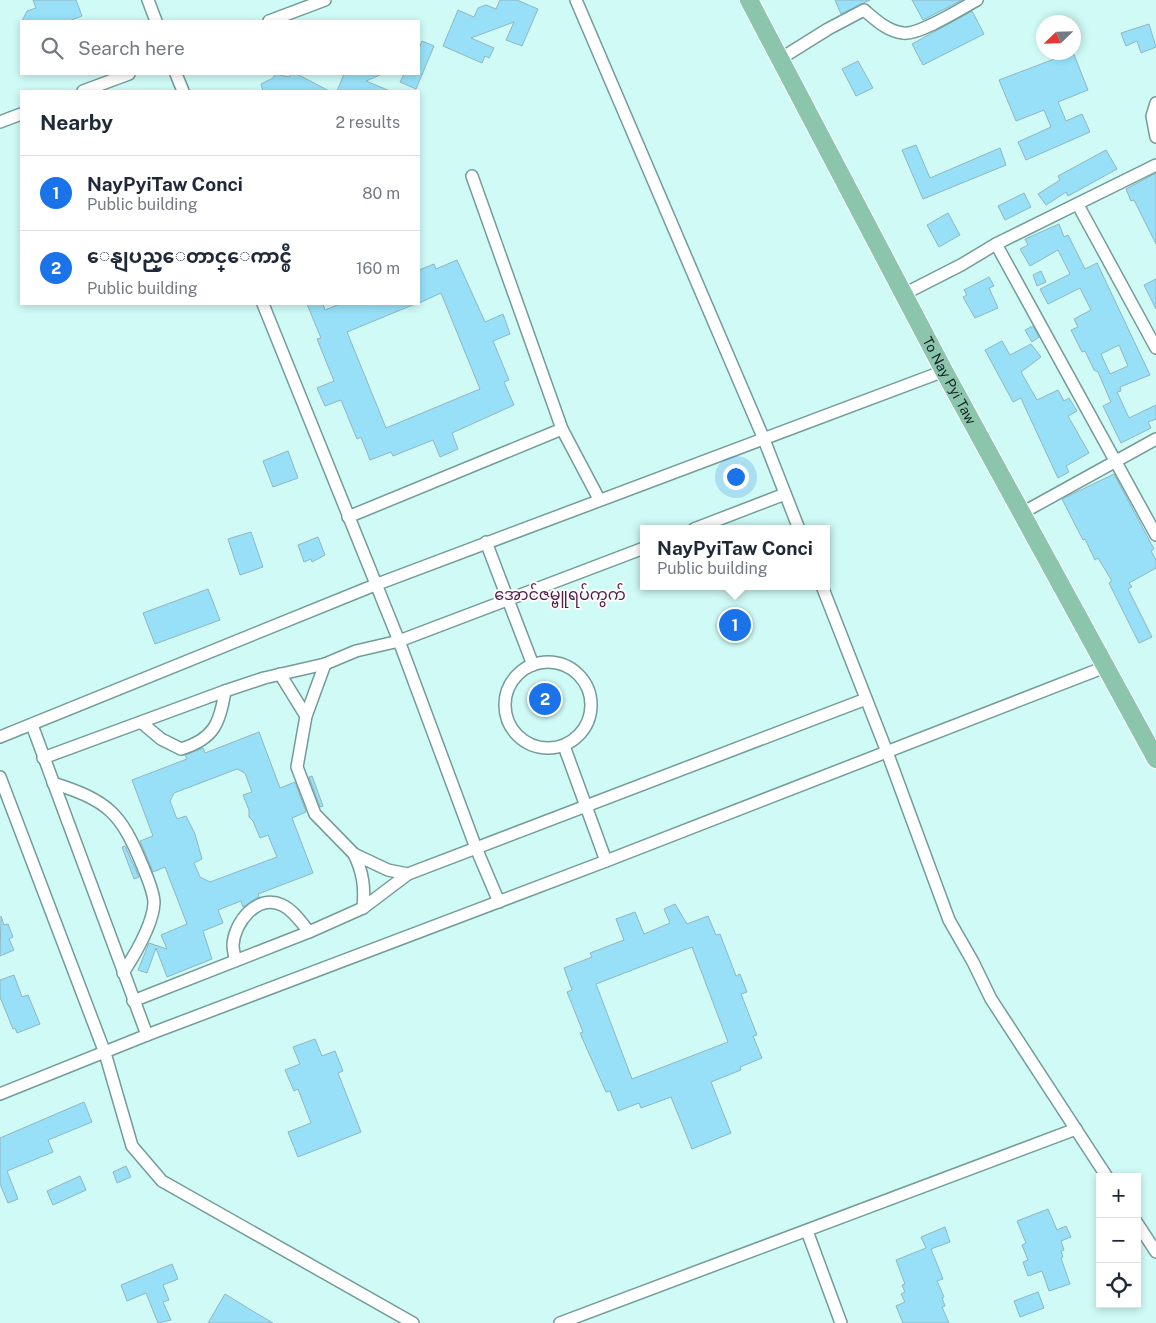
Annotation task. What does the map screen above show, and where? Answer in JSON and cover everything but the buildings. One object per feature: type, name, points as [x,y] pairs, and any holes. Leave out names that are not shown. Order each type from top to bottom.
[{"type":"main road","name":"To Nay Pyi Taw","points":[[749,0],[944,371],[1156,759]]},
{"type":"street","points":[[148,0],[156,20]]},
{"type":"street","points":[[271,20],[325,0]]},
{"type":"street","points":[[576,0],[763,437],[797,525]]},
{"type":"street","points":[[780,59],[828,28],[864,10],[885,27],[905,34],[926,27],[976,0]]},
{"type":"street","points":[[86,90],[126,75]]},
{"type":"street","points":[[176,75],[183,90]]},
{"type":"street","points":[[1156,103],[1152,116],[1156,137]]},
{"type":"street","points":[[0,122],[20,114]]},
{"type":"street","points":[[904,294],[961,266],[996,244],[1156,165]]},
{"type":"street","points":[[472,176],[562,429],[599,499]]},
{"type":"street","points":[[1078,205],[1156,348]]},
{"type":"street","points":[[996,244],[1156,536]]},
{"type":"street","points":[[263,305],[399,641],[476,848],[499,902]]},
{"type":"street","points":[[0,737],[375,584],[763,437],[944,371]]},
{"type":"street","points":[[348,517],[562,429]]},
{"type":"street","points":[[1022,513],[1114,460],[1156,439]]},
{"type":"street","points":[[704,525],[785,494]]},
{"type":"street","points":[[486,542],[510,600],[533,665]]},
{"type":"street","points":[[43,758],[225,691],[280,674],[326,664],[356,651],[399,641],[640,550]]},
{"type":"street","points":[[824,590],[888,752],[949,920],[991,998],[1104,1173]]},
{"type":"street","points":[[550,662],[565,665],[577,674],[586,686],[591,700],[586,726],[576,738],[564,746],[550,748],[535,746],[522,739],[512,728],[506,713],[506,698],[511,684],[520,672],[533,665],[550,662]]},
{"type":"street","points":[[326,664],[306,716],[297,767],[315,814],[354,854],[361,868],[365,891],[363,908]]},
{"type":"street","points":[[0,1094],[147,1035],[606,861],[1105,667]]},
{"type":"street","points":[[280,674],[306,716]]},
{"type":"street","points":[[142,723],[161,739],[181,749],[199,743],[213,730],[222,712],[225,691]]},
{"type":"street","points":[[133,1001],[309,932],[363,908],[408,874],[866,699]]},
{"type":"street","points":[[32,725],[147,1035]]},
{"type":"street","points":[[564,746],[606,861]]},
{"type":"street","points":[[0,777],[105,1053],[132,1146],[162,1180],[413,1323]]},
{"type":"street","points":[[53,783],[87,794],[114,814],[130,834],[148,880],[154,903],[138,951],[123,973]]},
{"type":"street","points":[[354,854],[388,870],[408,874]]},
{"type":"street","points":[[236,961],[233,945],[240,922],[259,905],[273,902],[284,905],[309,932]]},
{"type":"street","points":[[560,1323],[1076,1129]]},
{"type":"street","points":[[1141,1229],[1156,1252]]},
{"type":"street","points":[[807,1231],[841,1323]]},
{"type":"place","name":"NayPyiTaw Conci","points":[[735,625]]},
{"type":"place","name":"ေနျပည္ေတာင္ေကာင္စီ","points":[[545,699]]},
{"type":"district","name":"အောင်ဇမ္ဗူရပ်ကွက်","points":[[560,594]]}]
